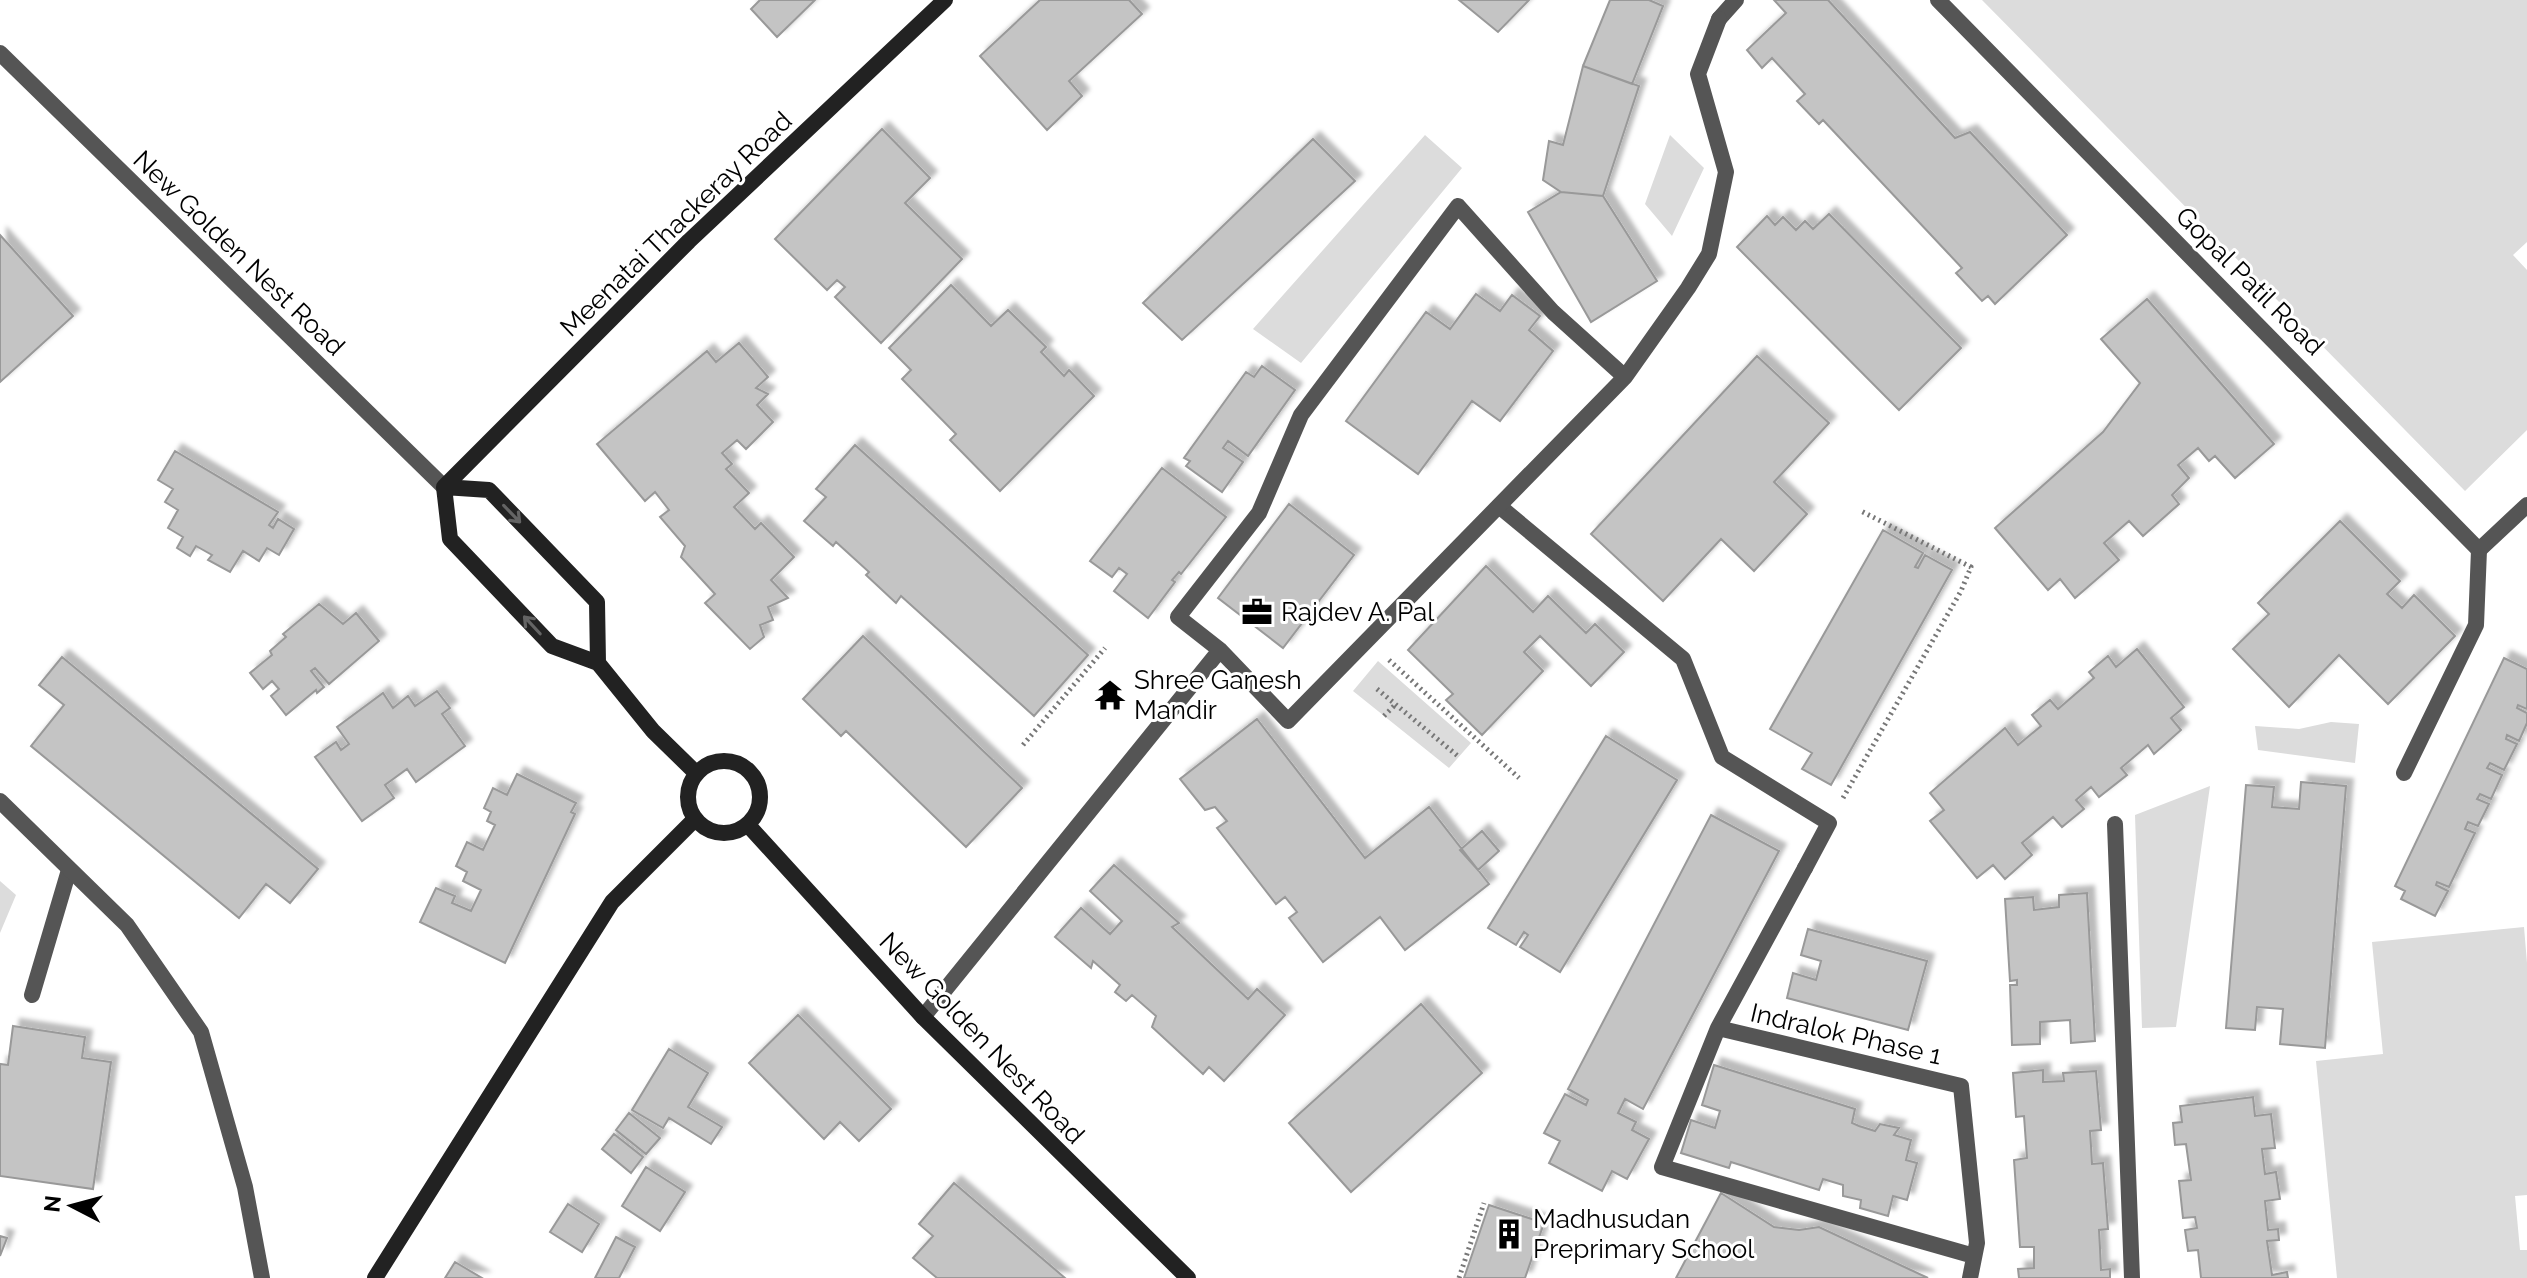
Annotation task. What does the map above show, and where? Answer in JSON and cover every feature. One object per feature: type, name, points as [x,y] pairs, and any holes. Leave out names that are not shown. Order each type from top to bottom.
[{"type":"street","name":"Meenatai Thackeray Road","points":[[444,487],[689,241],[945,0]]},
{"type":"street","points":[[1625,377],[1553,312],[1458,206],[1301,415],[1259,513],[1178,617],[1220,650],[1288,721],[1625,377],[1709,254],[1726,172],[1698,74],[1719,19],[1736,0]]},
{"type":"street","name":"Gopal Patil Road","points":[[1938,0],[2479,550]]},
{"type":"street","name":"New Golden Nest Road","points":[[0,53],[444,487]]},
{"type":"street","points":[[598,663],[597,602],[489,490],[444,487],[450,539],[552,646],[598,663],[653,731],[696,773]]},
{"type":"street","points":[[2404,773],[2476,625],[2479,550],[2527,505]]},
{"type":"street","points":[[1499,506],[1683,659],[1722,757],[1829,823],[1718,1028],[1662,1167],[1974,1256]]},
{"type":"street","points":[[923,1017],[1220,650]]},
{"type":"street","points":[[729,760],[751,771],[761,793],[756,816],[748,825],[727,833],[715,832],[695,819],[688,797],[690,784],[705,765],[729,760]]},
{"type":"street","points":[[0,801],[127,925],[201,1032],[245,1187],[262,1278]]},
{"type":"street","points":[[375,1278],[612,902],[695,819]]},
{"type":"street","points":[[2115,824],[2132,1278]]},
{"type":"street","name":"New Golden Nest Road","points":[[748,825],[923,1017],[1188,1278]]},
{"type":"street","points":[[32,995],[69,870]]},
{"type":"street","name":"Indralok Phase 1","points":[[1718,1028],[1961,1086],[1977,1243],[1970,1278]]},
{"type":"path","points":[[1829,823],[1961,591],[1971,567],[1861,511]]},
{"type":"path","points":[[1367,640],[1519,778]]},
{"type":"path","points":[[1023,745],[1105,648]]},
{"type":"path","points":[[1377,689],[1459,757]]},
{"type":"path","points":[[1384,716],[1396,704]]},
{"type":"path","points":[[1459,1278],[1484,1203]]},
{"type":"shaded area","points":[[1982,0],[2527,0],[2527,242],[2513,255],[2527,270],[2527,430],[2465,491]]},
{"type":"shaded area","points":[[1425,135],[1462,168],[1301,363],[1253,329]]},
{"type":"shaded area","points":[[1670,135],[1704,168],[1672,236],[1645,204]]},
{"type":"shaded area","points":[[1378,661],[1471,743],[1449,768],[1353,691]]},
{"type":"shaded area","points":[[2331,722],[2359,724],[2355,763],[2258,750],[2255,726],[2299,729]]},
{"type":"shaded area","points":[[2210,786],[2176,1027],[2142,1028],[2135,815]]},
{"type":"shaded area","points":[[0,881],[16,895],[0,933]]},
{"type":"shaded area","points":[[2524,927],[2527,963],[2527,1195],[2515,1196],[2520,1250],[2527,1250],[2527,1278],[2337,1278],[2316,1061],[2383,1054],[2372,942]]},
{"type":"building","points":[[760,0],[815,0],[777,37],[751,9]]},
{"type":"building","points":[[1040,0],[1129,0],[1142,14],[1069,81],[1082,96],[1047,130],[980,56]]},
{"type":"building","points":[[1459,0],[1529,0],[1498,32]]},
{"type":"building","points":[[1610,0],[1649,0],[1663,6],[1632,84],[1583,66]]},
{"type":"building","points":[[1774,0],[1828,0],[1955,138],[1970,132],[2067,235],[1995,304],[1988,296],[1982,301],[1956,273],[1962,268],[1823,120],[1819,124],[1797,101],[1805,94],[1772,58],[1762,68],[1747,50],[1786,13]]},
{"type":"building","points":[[1583,66],[1639,86],[1603,196],[1561,192],[1543,180],[1549,141],[1563,145]]},
{"type":"building","points":[[882,129],[930,178],[905,203],[962,259],[881,343],[835,297],[845,287],[837,280],[827,290],[775,239]]},
{"type":"building","points":[[1313,139],[1355,181],[1182,340],[1143,303]]},
{"type":"building","points":[[1561,192],[1603,196],[1657,281],[1591,322],[1528,212]]},
{"type":"building","points":[[1829,214],[1961,348],[1899,410],[1737,247],[1767,216],[1775,225],[1783,217],[1796,230],[1805,221],[1813,229]]},
{"type":"building","points":[[0,235],[73,316],[0,382]]},
{"type":"building","points":[[951,285],[991,326],[1008,310],[1046,347],[1041,352],[1064,376],[1069,370],[1094,396],[1000,491],[950,440],[956,434],[902,379],[911,370],[889,348]]},
{"type":"building","points":[[1476,294],[1500,311],[1512,295],[1540,316],[1529,330],[1553,351],[1500,421],[1472,401],[1418,474],[1346,421],[1426,312],[1450,329]]},
{"type":"building","points":[[2147,299],[2274,444],[2235,478],[2215,456],[2209,461],[2198,448],[2178,465],[2189,478],[2172,495],[2179,504],[2143,536],[2129,521],[2104,543],[2119,560],[2075,598],[2060,579],[2048,590],[1995,528],[2103,432],[2140,383],[2101,339]]},
{"type":"building","points":[[739,343],[768,377],[756,388],[768,394],[757,405],[773,422],[746,449],[737,440],[722,453],[732,464],[726,469],[749,493],[734,507],[755,529],[761,523],[794,557],[771,580],[788,598],[768,607],[773,620],[760,625],[764,637],[750,649],[705,603],[715,594],[681,557],[685,546],[660,517],[669,510],[655,492],[645,501],[597,444],[707,351],[716,362]]},
{"type":"building","points":[[1757,356],[1829,423],[1774,482],[1807,514],[1754,571],[1721,539],[1663,601],[1591,534]]},
{"type":"building","points":[[1262,366],[1295,390],[1248,456],[1228,441],[1223,448],[1243,462],[1222,492],[1186,466],[1190,461],[1184,458],[1246,372],[1254,377]]},
{"type":"building","points":[[855,445],[1088,655],[1034,716],[901,596],[896,603],[866,575],[869,572],[836,542],[833,546],[804,521],[826,497],[816,489]]},
{"type":"building","points":[[175,451],[278,512],[269,525],[273,528],[278,519],[294,529],[279,555],[267,548],[259,561],[243,551],[230,572],[208,560],[212,555],[196,546],[190,556],[177,548],[183,537],[168,528],[178,510],[165,502],[173,489],[158,480]]},
{"type":"building","points":[[1162,468],[1226,517],[1181,574],[1179,572],[1172,580],[1175,582],[1148,618],[1114,591],[1127,574],[1119,568],[1112,577],[1090,561]]},
{"type":"building","points":[[1289,504],[1354,555],[1283,648],[1218,598]]},
{"type":"building","points":[[2340,521],[2400,581],[2387,594],[2402,608],[2414,595],[2455,636],[2388,704],[2339,655],[2289,707],[2233,649],[2269,614],[2258,603]]},
{"type":"building","points":[[1883,530],[1923,553],[1915,567],[1918,568],[1925,555],[1952,570],[1831,785],[1802,769],[1812,753],[1770,729]]},
{"type":"building","points":[[1486,566],[1533,612],[1548,596],[1586,633],[1595,624],[1624,652],[1591,686],[1540,636],[1524,652],[1543,671],[1482,735],[1446,700],[1453,694],[1408,650]]},
{"type":"building","points":[[319,604],[343,624],[356,613],[379,641],[329,684],[315,668],[311,671],[324,687],[286,715],[271,696],[279,689],[272,681],[263,689],[250,673],[272,655],[270,651],[286,637],[283,634]]},
{"type":"building","points":[[863,636],[1022,788],[966,847],[846,731],[841,736],[803,699]]},
{"type":"building","points":[[2137,649],[2184,707],[2171,718],[2181,730],[2154,754],[2148,745],[2121,768],[2127,775],[2099,797],[2091,787],[2076,800],[2084,809],[2062,827],[2053,817],[2022,843],[2032,855],[2005,879],[1993,865],[1977,878],[1930,821],[1944,810],[1930,793],[2005,728],[2018,745],[2041,726],[2032,715],[2050,700],[2058,709],[2094,678],[2089,672],[2108,656],[2116,667]]},
{"type":"building","points":[[62,657],[318,869],[290,903],[266,884],[239,918],[31,746],[64,705],[39,685]]},
{"type":"building","points":[[2504,658],[2527,669],[2527,709],[2518,705],[2517,708],[2527,713],[2527,723],[2519,741],[2507,735],[2506,739],[2517,744],[2504,770],[2490,763],[2487,768],[2502,775],[2491,799],[2480,794],[2477,799],[2489,804],[2478,826],[2468,822],[2465,829],[2475,833],[2449,887],[2437,882],[2436,885],[2448,891],[2435,916],[2401,899],[2405,891],[2395,886]]},
{"type":"building","points":[[437,691],[450,708],[442,714],[465,746],[416,782],[407,769],[385,785],[394,798],[362,821],[315,757],[336,742],[341,750],[349,744],[337,727],[383,693],[393,708],[408,696],[415,706]]},
{"type":"building","points":[[1257,719],[1365,858],[1429,807],[1489,884],[1405,950],[1380,917],[1323,962],[1289,918],[1297,912],[1285,897],[1276,904],[1217,828],[1227,821],[1215,807],[1205,810],[1180,779]]},
{"type":"building","points":[[1606,736],[1677,780],[1560,972],[1520,947],[1528,935],[1524,932],[1516,945],[1488,928]]},
{"type":"building","points":[[517,774],[576,803],[571,812],[575,814],[505,963],[420,922],[436,888],[455,896],[452,903],[471,911],[481,890],[463,881],[467,872],[456,866],[467,842],[483,850],[495,825],[487,821],[491,812],[484,808],[493,788],[507,795]]},
{"type":"building","points":[[2301,782],[2346,786],[2325,1048],[2280,1044],[2283,1009],[2257,1007],[2255,1030],[2226,1028],[2246,785],[2274,787],[2272,807],[2299,809]]},
{"type":"building","points":[[1711,815],[1779,851],[1643,1109],[1625,1099],[1618,1113],[1636,1122],[1632,1130],[1649,1139],[1627,1179],[1612,1171],[1602,1191],[1549,1163],[1560,1141],[1544,1133],[1565,1094],[1586,1105],[1588,1100],[1568,1089]]},
{"type":"building","points":[[1482,831],[1499,851],[1478,870],[1460,850]]},
{"type":"building","points":[[1114,865],[1179,923],[1172,927],[1248,999],[1257,989],[1285,1015],[1224,1081],[1209,1067],[1203,1074],[1152,1027],[1156,1016],[1132,995],[1126,1001],[1115,992],[1120,985],[1093,961],[1091,968],[1055,937],[1081,908],[1110,934],[1122,921],[1090,891]]},
{"type":"building","points":[[2087,893],[2095,1041],[2071,1043],[2070,1020],[2040,1022],[2040,1044],[2012,1045],[2010,985],[2017,985],[2017,980],[2010,981],[2005,899],[2033,897],[2034,910],[2059,907],[2059,895]]},
{"type":"building","points":[[1808,929],[1927,961],[1908,1030],[1787,998],[1793,973],[1816,980],[1821,961],[1801,955]]},
{"type":"building","points":[[1421,1004],[1482,1073],[1351,1192],[1289,1123]]},
{"type":"building","points":[[798,1015],[891,1109],[859,1141],[840,1122],[824,1139],[749,1063]]},
{"type":"building","points":[[13,1026],[85,1037],[82,1058],[111,1062],[93,1189],[0,1176],[0,1064],[8,1065]]},
{"type":"building","points":[[669,1049],[708,1073],[688,1107],[722,1127],[711,1144],[669,1118],[663,1128],[632,1110]]},
{"type":"building","points":[[1714,1065],[1855,1109],[1852,1123],[1859,1126],[1875,1131],[1880,1124],[1899,1128],[1894,1135],[1911,1140],[1906,1160],[1917,1163],[1907,1200],[1893,1196],[1888,1216],[1860,1208],[1861,1200],[1843,1196],[1843,1185],[1823,1179],[1819,1190],[1731,1162],[1729,1168],[1681,1153],[1691,1120],[1715,1128],[1720,1111],[1702,1105]]},
{"type":"building","points":[[2043,1070],[2043,1082],[2064,1081],[2063,1073],[2096,1071],[2101,1130],[2090,1131],[2092,1164],[2103,1163],[2108,1229],[2099,1230],[2101,1270],[2110,1269],[2110,1278],[2019,1278],[2018,1269],[2034,1268],[2034,1247],[2020,1247],[2014,1160],[2027,1158],[2024,1116],[2016,1117],[2013,1073]]},
{"type":"building","points":[[2253,1097],[2255,1116],[2271,1114],[2275,1148],[2262,1149],[2265,1174],[2276,1172],[2280,1199],[2265,1201],[2268,1230],[2278,1229],[2279,1240],[2267,1241],[2272,1275],[2287,1272],[2288,1278],[2201,1278],[2198,1250],[2188,1251],[2185,1230],[2197,1228],[2195,1217],[2183,1218],[2179,1181],[2191,1180],[2186,1144],[2175,1145],[2173,1123],[2182,1122],[2180,1106]]},
{"type":"building","points":[[629,1113],[660,1138],[646,1154],[616,1130]]},
{"type":"building","points":[[614,1134],[643,1157],[631,1173],[602,1149]]},
{"type":"building","points":[[646,1167],[685,1192],[660,1231],[622,1206]]},
{"type":"building","points":[[954,1183],[1065,1278],[937,1278],[913,1258],[933,1236],[919,1224]]},
{"type":"building","points":[[1721,1193],[1774,1227],[1799,1230],[1819,1227],[1928,1278],[1676,1278]]},
{"type":"building","points":[[568,1204],[599,1224],[582,1252],[550,1232]]},
{"type":"building","name":"Madhusudan Preprimary School","points":[[1489,1205],[1544,1223],[1525,1278],[1464,1278]]},
{"type":"building","points":[[0,1236],[7,1238],[0,1256]]},
{"type":"building","points":[[616,1237],[635,1247],[619,1278],[595,1278]]},
{"type":"building","points":[[455,1262],[482,1278],[445,1278]]},
{"type":"place","name":"Rajdev A. Pal","points":[[1257,612]]},
{"type":"place","name":"Shree Ganesh Mandir","points":[[1110,695]]},
{"type":"place","name":"Madhusudan Preprimary School","points":[[1509,1234]]}]
